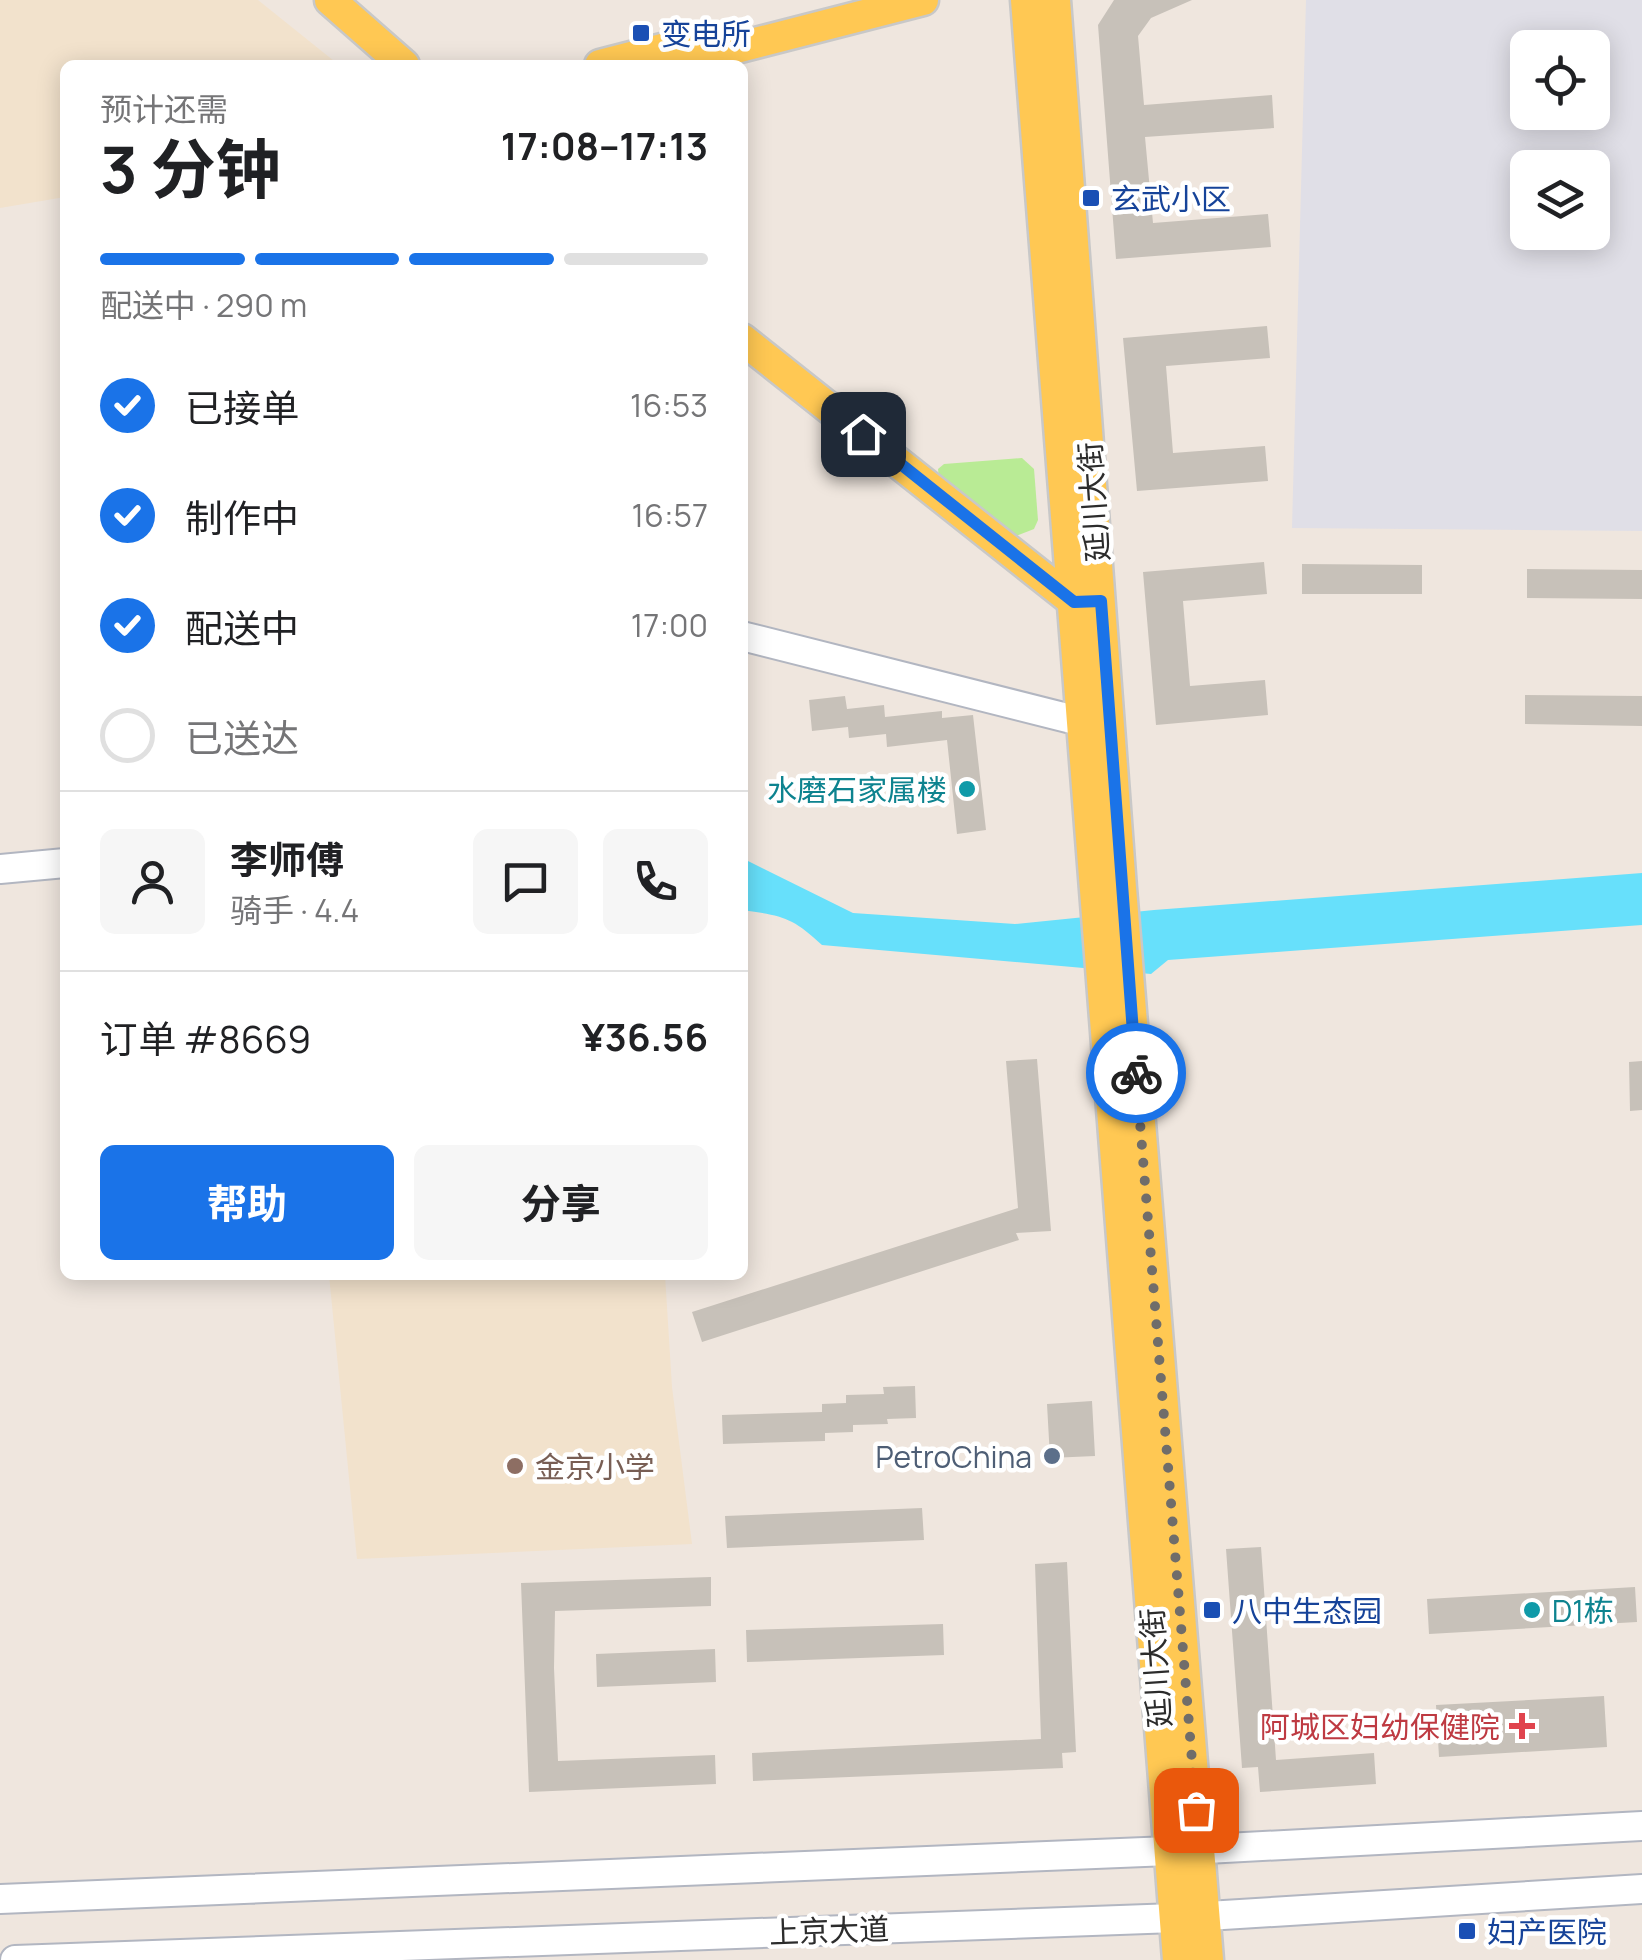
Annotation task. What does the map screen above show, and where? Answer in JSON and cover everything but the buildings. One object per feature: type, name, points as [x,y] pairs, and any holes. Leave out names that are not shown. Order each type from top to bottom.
[{"type":"main road","points":[[330,0],[398,60]]},
{"type":"main road","points":[[619,60],[851,0]]},
{"type":"main road","points":[[689,60],[922,0]]},
{"type":"main road","name":"延川大街","points":[[1026,0],[1087,601]]},
{"type":"main road","name":"延川大街","points":[[1055,0],[1087,601],[1116,985],[1190,1916],[1208,1960]]},
{"type":"main road","points":[[748,344],[1087,601]]},
{"type":"main road","points":[[748,638],[1096,725]]},
{"type":"main road","points":[[0,869],[60,863]]},
{"type":"main road","points":[[0,1900],[1184,1850],[1642,1826]]},
{"type":"main road","name":"上京大道","points":[[16,1960],[1190,1916],[1642,1889]]},
{"type":"main road","name":"延川大街","points":[[1178,1960],[1190,1916]]},
{"type":"shaded area","points":[[0,0],[258,0],[333,60],[60,60],[60,198],[0,208]]},
{"type":"shaded area","points":[[1306,0],[1642,0],[1642,531],[1292,528]]},
{"type":"shaded area","name":"金京小学","points":[[329,1280],[665,1280],[672,1387],[692,1544],[357,1559]]},
{"type":"green space","points":[[1022,458],[1034,469],[1038,520],[1034,529],[1016,536],[939,477],[938,469],[944,464]]},
{"type":"water","points":[[748,861],[853,913],[1015,924],[1642,873],[1642,925],[1168,960],[1151,974],[822,945],[786,919],[748,911]]},
{"type":"way so far","points":[[1136,1073],[1196,1810]]},
{"type":"place","name":"变电所","points":[[641,33]]},
{"type":"place","name":"玄武小区","points":[[1091,198]]},
{"type":"place","name":"水磨石家属楼","points":[[967,789]]},
{"type":"place","name":"PetroChina","points":[[1052,1456]]},
{"type":"place","name":"金京小学","points":[[515,1466]]},
{"type":"place","name":"八中生态园","points":[[1212,1610]]},
{"type":"place","name":"D1栋","points":[[1532,1610]]},
{"type":"place","name":"阿城区妇幼保健院","points":[[1522,1726]]},
{"type":"place","name":"妇产医院","points":[[1467,1931]]},
{"type":"route","points":[[863,434],[1074,602],[1101,601],[1136,1073]]}]
